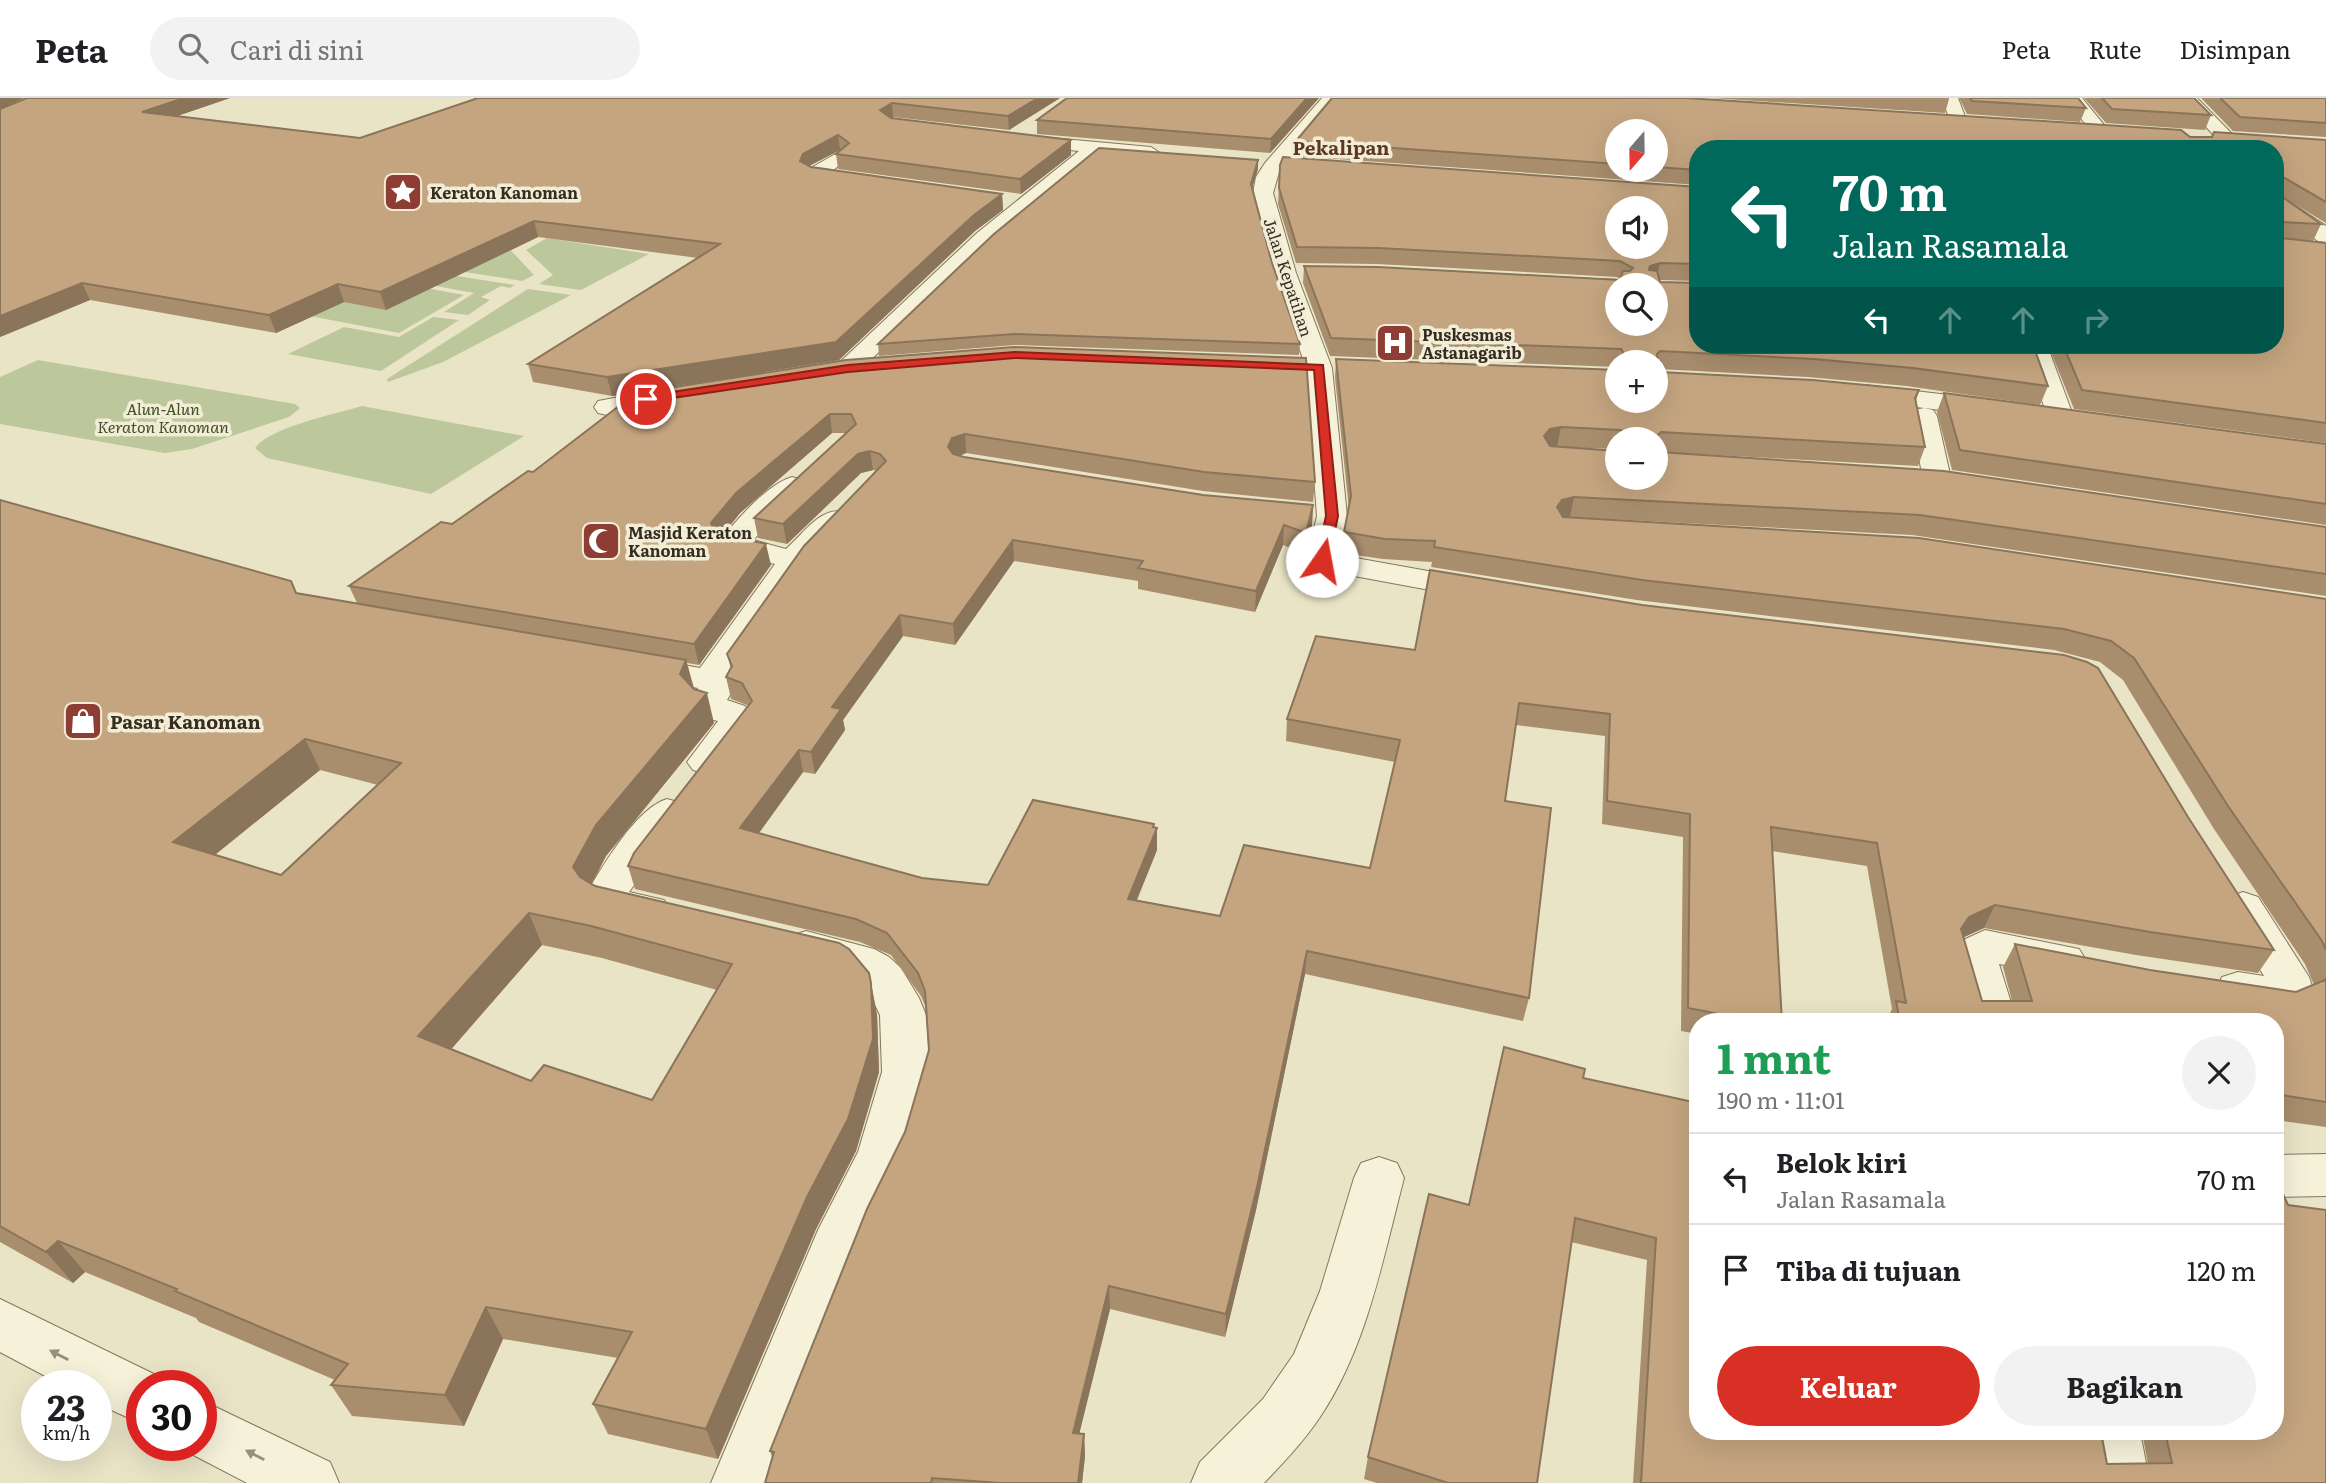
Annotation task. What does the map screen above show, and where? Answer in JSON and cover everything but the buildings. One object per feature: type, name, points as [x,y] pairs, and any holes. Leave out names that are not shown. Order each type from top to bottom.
[{"type":"street","name":"Jalan Kepatihan","points":[[1331,98],[1285,164],[1266,177],[1263,193],[1285,272],[1320,368],[1322,561],[1507,594]]},
{"type":"street","points":[[1950,98],[1958,122]]},
{"type":"street","points":[[2073,98],[2100,131]]},
{"type":"street","points":[[2187,98],[2228,140]]},
{"type":"street","points":[[1036,125],[1006,139],[1173,155]]},
{"type":"street","points":[[821,372],[864,372],[985,238],[1094,149]]},
{"type":"street","points":[[839,158],[814,174],[868,183]]},
{"type":"street","points":[[1253,162],[1285,164]]},
{"type":"street","points":[[999,200],[1026,204]]},
{"type":"street","points":[[2284,207],[2326,236]]},
{"type":"street","points":[[2302,249],[2326,251]]},
{"type":"street","points":[[1285,272],[1311,273]]},
{"type":"street","points":[[2036,354],[2040,415]]},
{"type":"street","points":[[607,407],[700,391]]},
{"type":"street","points":[[1845,391],[2088,421]]},
{"type":"street","points":[[1907,476],[1950,481],[1924,416]]},
{"type":"street","points":[[795,558],[733,545],[753,521],[812,468]]},
{"type":"street","points":[[710,678],[795,558],[853,501]]},
{"type":"street","points":[[607,662],[710,678],[716,681],[717,685],[708,703],[711,707],[732,714],[737,721],[622,868],[607,894],[615,903],[690,920]]},
{"type":"street","points":[[2200,983],[2280,995],[2291,989],[2287,977],[2225,879]]},
{"type":"street","points":[[741,1483],[844,1230],[882,1154],[906,1072],[903,1015],[897,998],[873,968],[859,960],[771,939]]},
{"type":"street","points":[[1991,1013],[1974,953],[1979,947],[2096,967]]},
{"type":"street","points":[[2284,1176],[2326,1175]]},
{"type":"street","points":[[1221,1483],[1240,1466],[1301,1396],[1328,1345],[1379,1178]]},
{"type":"street","points":[[0,1324],[126,1389]]},
{"type":"street","points":[[217,1435],[309,1483]]},
{"type":"street","points":[[2112,1440],[2120,1483]]},
{"type":"green space","points":[[547,238],[649,254],[581,290],[539,284],[553,275],[526,250]]},
{"type":"green space","points":[[504,243],[534,275],[522,281],[452,270]]},
{"type":"green space","points":[[444,274],[515,285],[510,288],[501,286],[481,297],[490,300],[468,315],[444,312],[474,293],[425,284]]},
{"type":"green space","points":[[366,277],[464,295],[399,333],[294,313]]},
{"type":"green space","points":[[528,289],[571,295],[443,362],[388,382],[387,379]]},
{"type":"green space","points":[[433,317],[459,320],[381,371],[288,354],[344,327],[399,337]]},
{"type":"green space","name":"Alun-Alun Keraton Kanoman","points":[[38,360],[295,404],[300,408],[289,417],[192,449],[165,453],[0,424],[0,377]]},
{"type":"green space","name":"Alun-Alun Keraton Kanoman","points":[[362,406],[524,436],[431,494],[267,458],[255,448],[263,440],[289,428]]},
{"type":"place","name":"Keraton Kanoman","points":[[403,192]]},
{"type":"place","name":"Puskesmas Astanagarib","points":[[1395,343]]},
{"type":"place","name":"Masjid Keraton Kanoman","points":[[601,541]]},
{"type":"place","name":"Pasar Kanoman","points":[[83,721]]},
{"type":"district","name":"Pekalipan","points":[[1341,147]]},
{"type":"route","points":[[646,399],[848,368],[964,357],[1015,355],[1319,368],[1332,516],[1322,561]]}]
